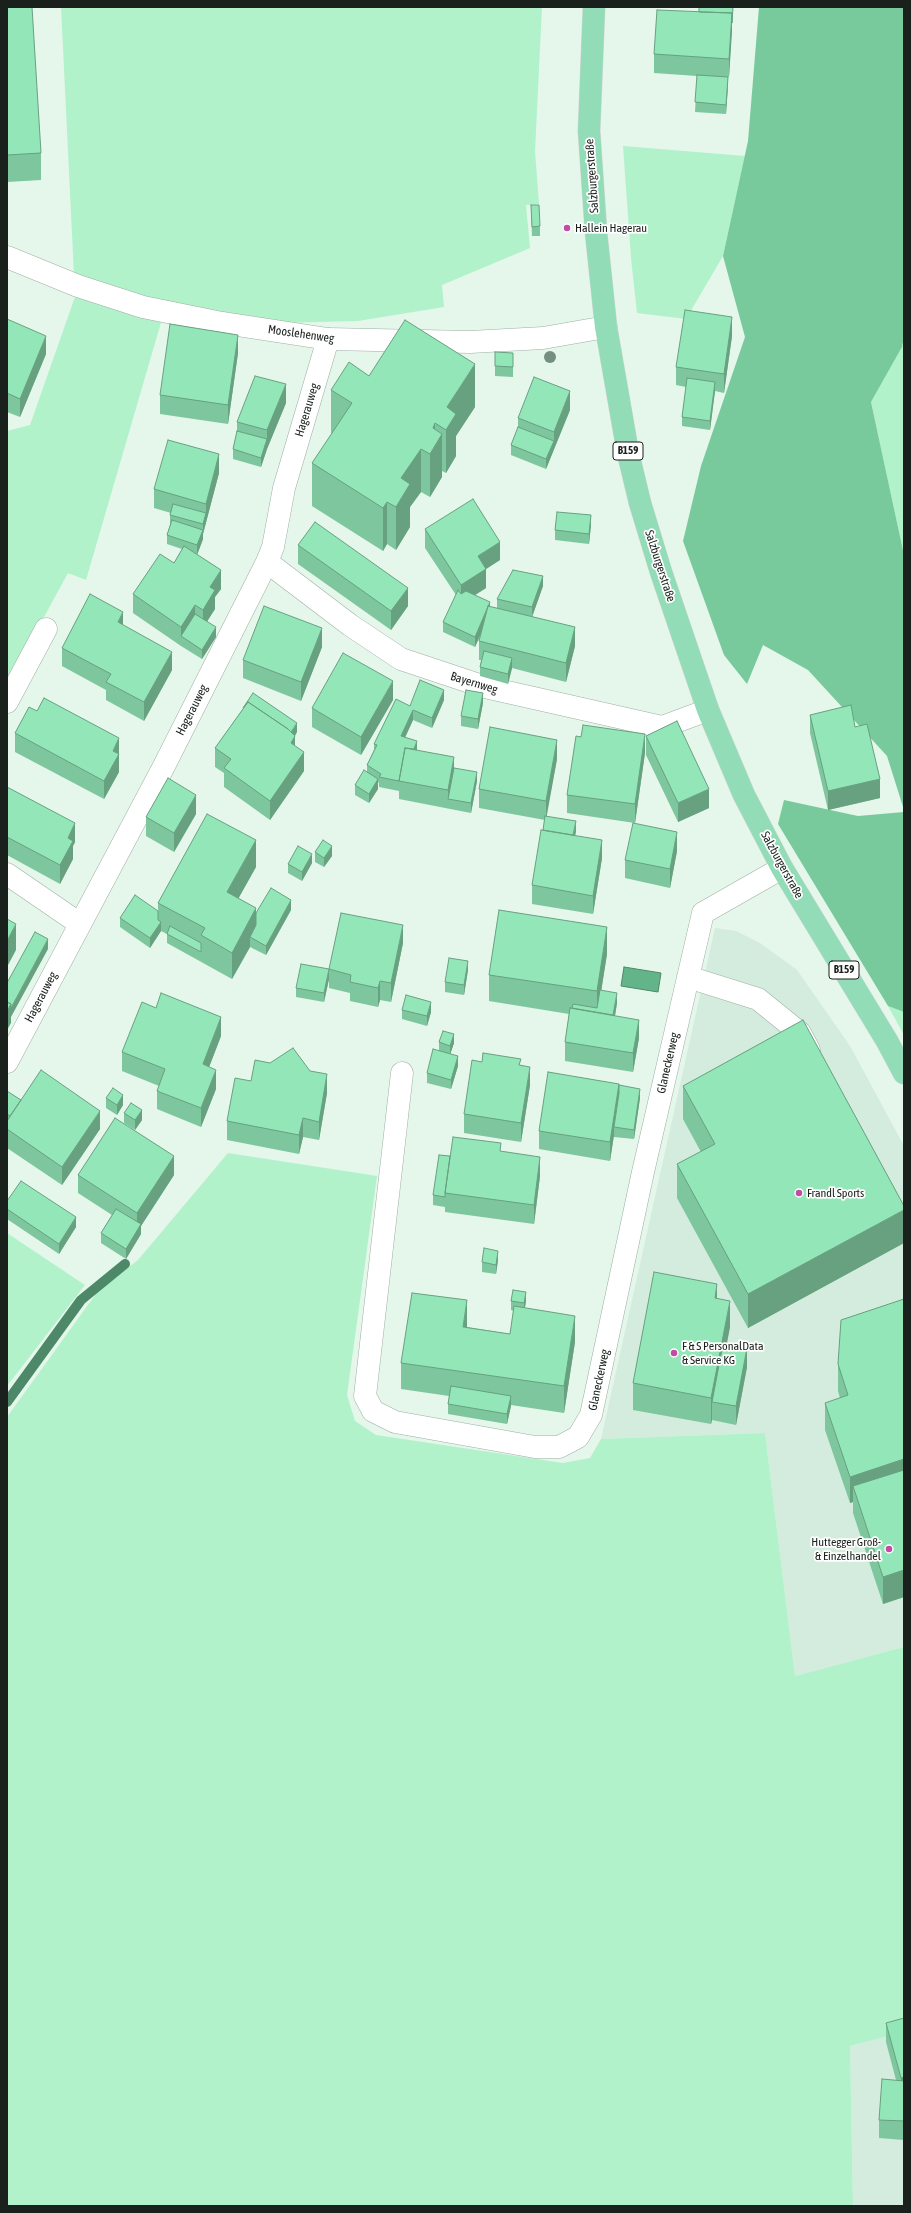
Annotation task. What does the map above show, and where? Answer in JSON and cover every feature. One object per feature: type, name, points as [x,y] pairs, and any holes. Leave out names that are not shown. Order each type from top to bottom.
[{"type":"main road","name":"Salzburgerstraße","points":[[594,7],[589,131],[596,232],[606,327],[622,423],[640,503],[661,572],[708,710],[744,795],[782,868],[887,1042],[904,1073]]},
{"type":"street","name":"Mooslehenweg","points":[[7,256],[78,286],[144,307],[217,322],[328,340],[470,342],[543,338],[606,327]]},
{"type":"street","name":"Hagerauweg","points":[[7,1062],[163,768],[267,562],[273,547],[284,488],[328,340]]},
{"type":"street","name":"Bayernweg","points":[[267,562],[350,625],[401,659],[485,688],[662,727],[708,710]]},
{"type":"street","points":[[7,702],[46,629]]},
{"type":"street","name":"Glaneckerweg","points":[[402,1073],[365,1396],[373,1411],[395,1422],[535,1446],[559,1447],[578,1437],[591,1415],[643,1172],[703,913],[782,868]]},
{"type":"street","points":[[7,874],[80,924]]},
{"type":"street","points":[[688,977],[758,999],[800,1033],[818,1067]]},
{"type":"shaded area","points":[[61,7],[542,7],[535,151],[539,204],[526,205],[530,248],[442,285],[444,307],[358,321],[278,323],[144,299],[74,275]]},
{"type":"shaded area","points":[[759,7],[904,7],[904,337],[902,347],[871,402],[904,555],[904,810],[887,756],[808,670],[763,645],[747,684],[724,655],[683,541],[701,466],[745,337],[723,256],[748,141]]},
{"type":"shaded area","points":[[623,146],[745,156],[723,256],[686,319],[637,313],[631,258]]},
{"type":"shaded area","points":[[76,294],[162,319],[86,580],[68,573],[7,685],[7,431],[30,425]]},
{"type":"shaded area","points":[[904,337],[904,555],[871,402],[902,347]]},
{"type":"shaded area","points":[[784,800],[858,816],[904,812],[904,1012],[888,1006],[778,824]]},
{"type":"shaded area","points":[[715,928],[736,931],[760,943],[797,970],[850,1046],[904,1146],[904,1647],[795,1676],[765,1433],[601,1439]]},
{"type":"shaded area","points":[[624,967],[661,973],[658,992],[621,986]]},
{"type":"shaded area","points":[[888,1006],[904,1012],[904,1035]]},
{"type":"shaded area","points":[[228,1153],[377,1176],[347,1395],[355,1421],[376,1435],[563,1463],[590,1458],[601,1439],[765,1433],[795,1676],[904,1647],[904,2032],[850,2046],[853,2206],[7,2206],[7,1417],[98,1291],[138,1260]]},
{"type":"shaded area","points":[[7,1233],[85,1285],[7,1386]]},
{"type":"shaded area","points":[[904,2032],[904,2206],[853,2206],[850,2046]]},
{"type":"building","points":[[7,7],[32,7],[41,153],[7,155]]},
{"type":"building","points":[[699,7],[733,7],[732,23],[732,13],[699,12]]},
{"type":"building","points":[[657,10],[732,13],[729,59],[654,54]]},
{"type":"building","points":[[697,75],[728,77],[726,105],[695,102]]},
{"type":"building","points":[[531,205],[539,205],[540,226],[532,227]]},
{"type":"building","points":[[685,310],[732,317],[724,374],[676,367]]},
{"type":"building","points":[[7,319],[46,336],[20,399],[7,393]]},
{"type":"building","points":[[405,320],[475,364],[447,407],[456,414],[446,430],[435,423],[433,428],[442,434],[430,454],[421,449],[401,478],[410,484],[396,507],[387,502],[383,508],[312,463],[352,403],[331,390],[349,362],[369,376]]},
{"type":"building","points":[[170,324],[238,335],[228,405],[160,395]]},
{"type":"building","points":[[495,352],[513,353],[513,367],[495,366]]},
{"type":"building","points":[[255,376],[286,384],[267,430],[237,422]]},
{"type":"building","points":[[534,377],[570,391],[554,432],[518,418]]},
{"type":"building","points":[[687,378],[715,382],[710,421],[682,417]]},
{"type":"building","points":[[518,427],[554,441],[546,459],[511,445]]},
{"type":"building","points":[[237,431],[267,439],[261,458],[233,449]]},
{"type":"building","points":[[168,440],[219,454],[206,504],[154,489]]},
{"type":"building","points":[[473,499],[500,542],[478,556],[486,569],[461,585],[425,529]]},
{"type":"building","points":[[173,504],[206,513],[203,524],[170,515]]},
{"type":"building","points":[[557,512],[591,515],[589,534],[555,530]]},
{"type":"building","points":[[172,520],[203,530],[197,545],[167,535]]},
{"type":"building","points":[[315,522],[408,588],[391,611],[298,545]]},
{"type":"building","points":[[184,546],[221,570],[210,587],[215,590],[203,610],[195,605],[181,627],[133,594],[160,554],[174,563]]},
{"type":"building","points":[[513,570],[543,576],[532,607],[497,599]]},
{"type":"building","points":[[458,590],[461,594],[466,591],[490,602],[475,637],[443,622]]},
{"type":"building","points":[[90,594],[123,612],[118,622],[172,652],[144,702],[106,682],[111,674],[62,648]]},
{"type":"building","points":[[264,606],[322,628],[301,682],[243,660]]},
{"type":"building","points":[[488,606],[575,627],[566,663],[479,641]]},
{"type":"building","points":[[195,614],[216,627],[202,650],[181,636]]},
{"type":"building","points":[[484,651],[512,658],[508,674],[480,667]]},
{"type":"building","points":[[343,653],[393,681],[361,737],[312,708]]},
{"type":"building","points":[[420,680],[444,690],[432,718],[413,710],[401,736],[417,741],[414,749],[405,748],[399,781],[379,777],[381,774],[367,765],[377,745],[374,744],[396,699],[410,706]]},
{"type":"building","points":[[466,690],[483,693],[478,719],[461,716]]},
{"type":"building","points":[[253,693],[297,723],[291,732],[248,702],[243,708]]},
{"type":"building","points":[[44,698],[119,738],[113,751],[119,754],[104,781],[15,733],[29,707],[37,711]]},
{"type":"building","points":[[248,702],[288,729],[295,736],[291,743],[304,752],[270,801],[224,768],[231,759],[215,748]]},
{"type":"building","points":[[851,705],[855,727],[867,724],[880,779],[828,791],[810,715]]},
{"type":"building","points":[[677,721],[709,789],[678,803],[646,736]]},
{"type":"building","points":[[583,725],[645,734],[635,804],[567,795],[576,736],[581,737]]},
{"type":"building","points":[[490,727],[557,740],[546,801],[479,789]]},
{"type":"building","points":[[405,748],[454,757],[448,790],[399,781]]},
{"type":"building","points":[[454,768],[477,772],[471,803],[448,799]]},
{"type":"building","points":[[364,770],[378,779],[369,794],[355,785]]},
{"type":"building","points":[[168,778],[196,795],[174,833],[146,817]]},
{"type":"building","points":[[7,787],[75,823],[68,838],[73,841],[60,865],[7,837]]},
{"type":"building","points":[[207,814],[256,840],[227,892],[256,908],[232,953],[201,935],[205,928],[158,903]]},
{"type":"building","points":[[545,816],[576,821],[573,835],[543,830]]},
{"type":"building","points":[[633,823],[677,832],[670,869],[625,860]]},
{"type":"building","points":[[541,830],[602,840],[593,896],[532,885]]},
{"type":"building","points":[[323,840],[332,846],[324,858],[315,852]]},
{"type":"building","points":[[298,846],[312,854],[302,872],[288,864]]},
{"type":"building","points":[[271,888],[291,900],[266,946],[250,937],[256,925],[256,913]]},
{"type":"building","points":[[135,895],[158,911],[158,920],[161,922],[150,938],[120,918]]},
{"type":"building","points":[[499,910],[607,927],[597,991],[489,975]]},
{"type":"building","points":[[341,913],[403,925],[391,983],[380,981],[378,988],[350,982],[351,975],[329,969]]},
{"type":"building","points":[[7,919],[16,924],[7,941]]},
{"type":"building","points":[[170,926],[201,943],[201,952],[167,934]]},
{"type":"building","points":[[35,932],[48,939],[11,1008],[11,1004],[7,1002],[7,983]]},
{"type":"building","points":[[449,958],[468,961],[464,985],[445,982]]},
{"type":"building","points":[[301,964],[329,969],[324,993],[296,988]]},
{"type":"building","points":[[600,990],[617,993],[613,1015],[572,1008],[573,1004],[597,1008]]},
{"type":"building","points":[[161,993],[221,1017],[203,1064],[216,1070],[201,1108],[157,1091],[165,1069],[122,1052],[142,1002],[156,1008]]},
{"type":"building","points":[[406,995],[431,1002],[427,1016],[402,1010]]},
{"type":"building","points":[[7,1002],[11,1004],[7,1011]]},
{"type":"building","points":[[570,1008],[639,1020],[633,1053],[565,1042]]},
{"type":"building","points":[[803,1020],[904,1206],[904,1210],[748,1294],[677,1164],[715,1144],[683,1086]]},
{"type":"building","points":[[443,1031],[454,1034],[450,1046],[439,1042]]},
{"type":"building","points":[[293,1048],[310,1071],[327,1074],[319,1122],[303,1118],[299,1135],[227,1121],[235,1078],[251,1081],[255,1060],[270,1063]]},
{"type":"building","points":[[433,1049],[458,1056],[451,1080],[427,1073]]},
{"type":"building","points":[[483,1053],[521,1059],[519,1065],[530,1067],[521,1123],[464,1114],[472,1060],[482,1062]]},
{"type":"building","points":[[41,1070],[100,1111],[62,1167],[7,1129],[7,1121]]},
{"type":"building","points":[[548,1072],[619,1084],[610,1142],[539,1131]]},
{"type":"building","points":[[619,1085],[640,1089],[634,1130],[614,1127]]},
{"type":"building","points":[[113,1088],[123,1095],[117,1105],[106,1098]]},
{"type":"building","points":[[7,1091],[21,1100],[10,1116],[7,1114]]},
{"type":"building","points":[[131,1103],[142,1110],[135,1120],[124,1113]]},
{"type":"building","points":[[115,1118],[174,1156],[137,1213],[78,1175]]},
{"type":"building","points":[[453,1137],[501,1143],[500,1151],[540,1157],[534,1205],[445,1193]]},
{"type":"building","points":[[439,1155],[450,1156],[445,1197],[433,1195]]},
{"type":"building","points":[[21,1181],[76,1217],[59,1244],[7,1209],[7,1201]]},
{"type":"building","points":[[116,1209],[141,1224],[126,1249],[101,1233]]},
{"type":"building","points":[[484,1248],[498,1251],[496,1265],[482,1262]]},
{"type":"building","points":[[654,1272],[717,1284],[715,1298],[730,1301],[711,1398],[633,1383]]},
{"type":"building","points":[[513,1290],[526,1292],[524,1303],[511,1301]]},
{"type":"building","points":[[412,1293],[467,1300],[463,1327],[510,1334],[514,1306],[575,1316],[564,1386],[401,1363]]},
{"type":"building","points":[[904,1299],[904,1459],[850,1477],[825,1403],[848,1395],[838,1364],[841,1320]]},
{"type":"building","points":[[723,1344],[747,1348],[736,1406],[712,1402]]},
{"type":"building","points":[[451,1386],[511,1396],[507,1414],[448,1404]]},
{"type":"building","points":[[904,1470],[904,1570],[883,1577],[853,1486]]},
{"type":"building","points":[[904,2018],[904,2077],[901,2078],[886,2023]]},
{"type":"building","points":[[882,2079],[904,2081],[904,2121],[879,2120]]},
{"type":"waterway","points":[[7,1402],[81,1300],[125,1264]]},
{"type":"place","name":"Hallein Hagerau","points":[[567,228]]},
{"type":"place","name":"Frandl Sports","points":[[799,1193]]},
{"type":"place","name":"F & S PersonalData & Service KG","points":[[674,1353]]},
{"type":"place","name":"Huttegger Groß- & Einzelhandel","points":[[889,1549]]}]
